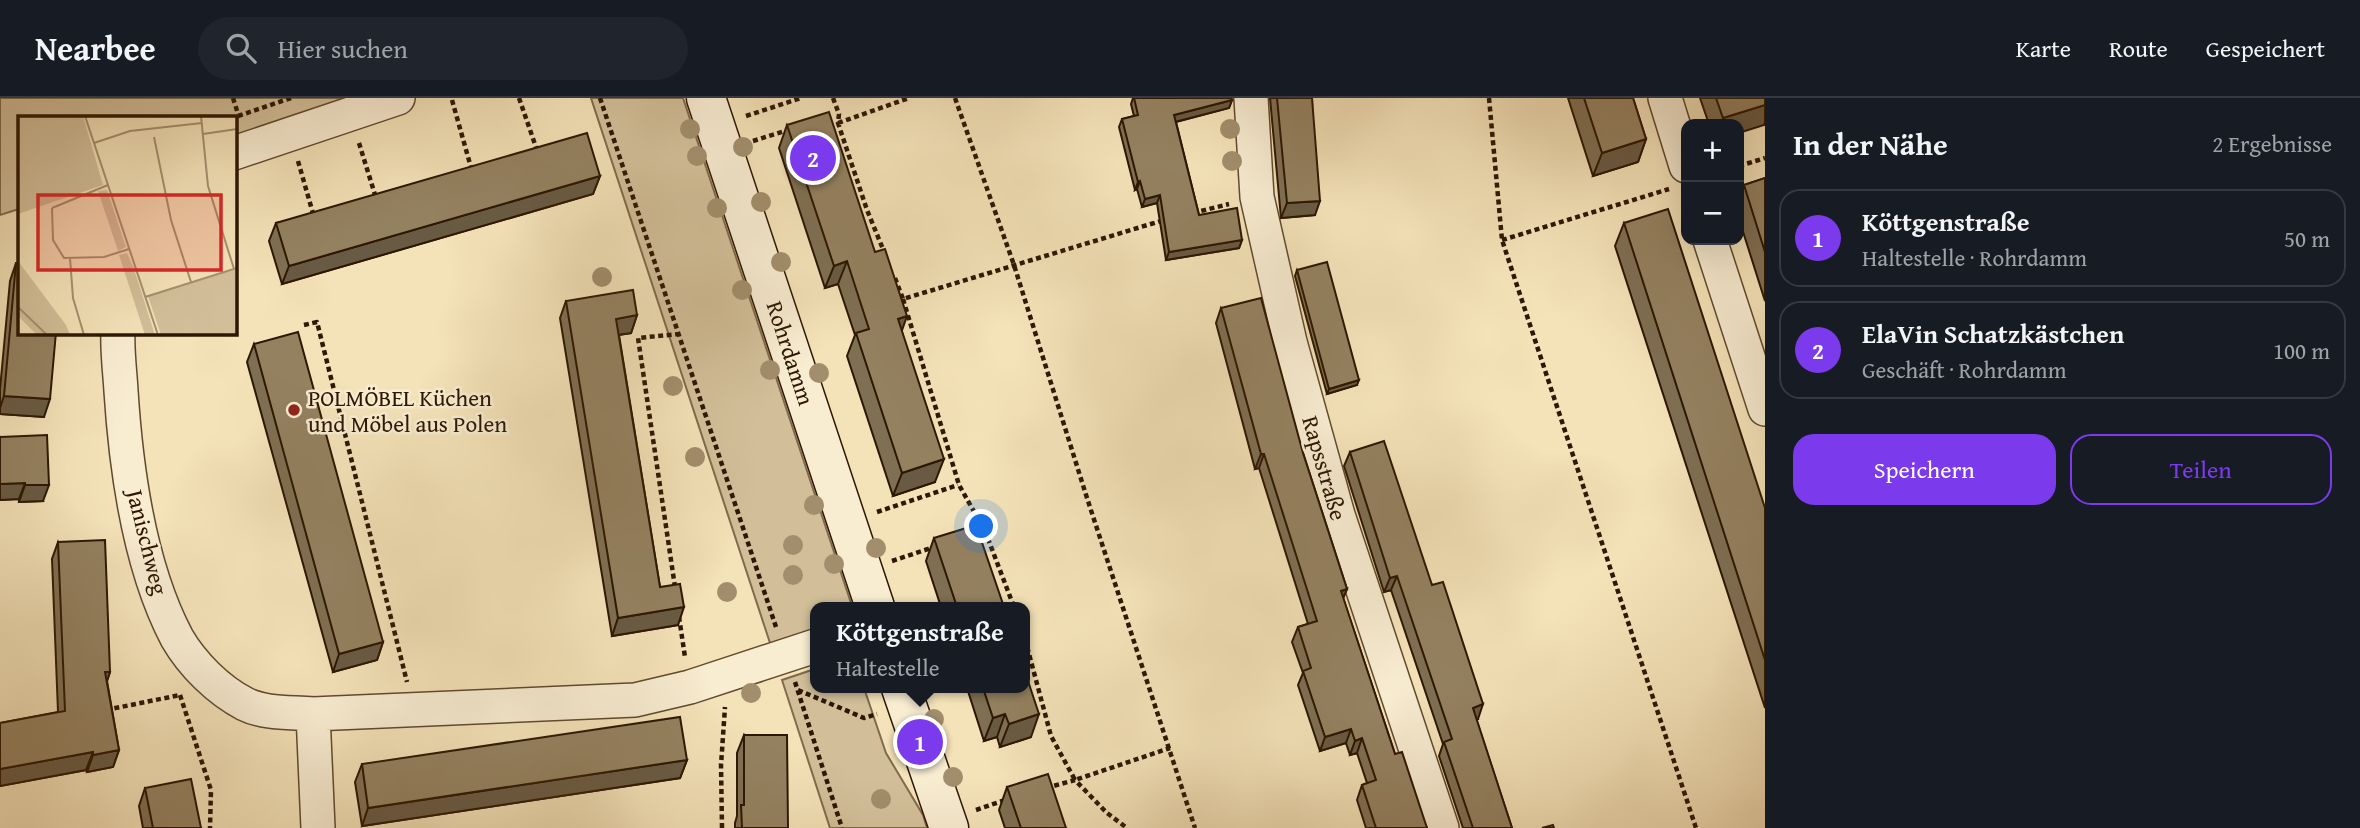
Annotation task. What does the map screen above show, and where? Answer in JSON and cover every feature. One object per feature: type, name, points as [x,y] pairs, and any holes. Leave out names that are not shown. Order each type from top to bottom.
[{"type":"main road","name":"Rohrdamm","points":[[706,98],[874,602]]},
{"type":"main road","points":[[892,700],[961,820]]},
{"type":"street","points":[[236,152],[398,98]]},
{"type":"street","name":"Rapsstraße","points":[[1251,98],[1257,197],[1276,287],[1338,515],[1442,828]]},
{"type":"street","points":[[1665,98],[1680,176]]},
{"type":"street","points":[[1712,245],[1765,410]]},
{"type":"street","name":"Janischweg","points":[[118,334],[124,439],[154,583],[178,639],[219,687],[246,705],[265,711],[313,714],[635,700],[690,687],[810,648]]},
{"type":"street","points":[[313,714],[318,828]]},
{"type":"path","points":[[239,116],[291,98]]},
{"type":"path","points":[[519,98],[541,162]]},
{"type":"path","points":[[600,98],[779,635]]},
{"type":"path","points":[[743,117],[802,98]]},
{"type":"path","points":[[833,98],[839,114],[838,122],[867,210],[888,261]]},
{"type":"path","points":[[838,122],[909,98]]},
{"type":"path","points":[[955,98],[1014,265],[1195,828]]},
{"type":"path","points":[[1489,98],[1502,240],[1696,828]]},
{"type":"path","points":[[452,100],[476,181]]},
{"type":"path","points":[[350,114],[379,209]]},
{"type":"path","points":[[827,117],[839,114]]},
{"type":"path","points":[[751,142],[796,127]]},
{"type":"path","points":[[291,134],[317,228]]},
{"type":"path","points":[[1744,164],[1765,158]]},
{"type":"path","points":[[1502,240],[1680,176]]},
{"type":"path","points":[[1185,215],[1257,197]]},
{"type":"path","points":[[903,299],[1174,218]]},
{"type":"path","points":[[893,274],[959,485],[985,531],[1012,602]]},
{"type":"path","points":[[304,325],[317,322],[414,710]]},
{"type":"path","points":[[676,593],[638,338],[679,334]]},
{"type":"path","points":[[874,513],[959,485]]},
{"type":"path","points":[[973,535],[985,531]]},
{"type":"path","points":[[890,562],[936,546]]},
{"type":"path","points":[[678,607],[690,687]]},
{"type":"path","points":[[1030,658],[1051,736],[1074,780],[1107,813],[1127,828]]},
{"type":"path","points":[[792,674],[842,828]]},
{"type":"path","points":[[103,710],[219,687]]},
{"type":"path","points":[[797,690],[864,718],[892,700]]},
{"type":"path","points":[[180,695],[211,790],[210,828]]},
{"type":"path","points":[[722,828],[721,765],[725,695]]},
{"type":"path","points":[[1041,790],[1170,748]]},
{"type":"path","points":[[961,820],[1012,798]]},
{"type":"shaded area","points":[[0,98],[350,98],[236,137],[236,116],[18,116],[18,209],[0,215]]},
{"type":"shaded area","points":[[591,98],[683,98],[851,602],[810,602],[810,633],[771,646]]},
{"type":"shaded area","points":[[810,671],[810,693],[866,693],[886,753],[923,815],[927,828],[830,828],[782,680]]},
{"type":"building","points":[[1134,98],[1231,98],[1232,100],[1174,115],[1199,215],[1237,208],[1242,240],[1169,252],[1160,195],[1145,199],[1122,119],[1138,115]]},
{"type":"building","points":[[1277,98],[1312,98],[1320,201],[1287,203]]},
{"type":"building","points":[[1584,98],[1633,98],[1646,139],[1602,153]]},
{"type":"building","points":[[1716,98],[1765,98],[1765,105],[1723,118]]},
{"type":"building","points":[[829,112],[875,252],[885,249],[907,316],[898,319],[944,459],[902,473],[856,333],[869,329],[847,261],[834,266],[787,125]]},
{"type":"building","points":[[587,133],[600,176],[289,266],[276,223]]},
{"type":"building","points":[[1765,178],[1765,252],[1744,185]]},
{"type":"building","points":[[1668,209],[1765,508],[1765,660],[1624,223]]},
{"type":"building","points":[[1327,262],[1359,380],[1329,389],[1297,270]]},
{"type":"building","points":[[18,263],[18,334],[56,334],[50,399],[4,396]]},
{"type":"building","points":[[633,290],[637,315],[616,319],[660,587],[680,584],[684,607],[618,618],[566,301]]},
{"type":"building","points":[[1261,298],[1303,453],[1347,589],[1341,591],[1395,754],[1402,752],[1427,828],[1376,828],[1362,785],[1376,780],[1362,738],[1355,741],[1351,729],[1325,737],[1303,671],[1311,668],[1298,627],[1317,621],[1264,454],[1261,454],[1221,308]]},
{"type":"building","points":[[298,332],[383,642],[339,654],[254,344]]},
{"type":"building","points":[[47,435],[49,485],[0,484],[0,437]]},
{"type":"building","points":[[1384,441],[1432,585],[1443,582],[1483,704],[1473,708],[1512,828],[1473,828],[1444,742],[1452,739],[1397,576],[1390,578],[1350,452]]},
{"type":"building","points":[[976,525],[1002,602],[955,602],[934,538]]},
{"type":"building","points":[[105,540],[110,672],[105,672],[119,750],[93,755],[93,752],[0,769],[0,723],[65,711],[58,542]]},
{"type":"building","points":[[1030,687],[1039,714],[1009,724],[1005,714],[993,718],[985,693],[1030,693]]},
{"type":"building","points":[[680,717],[687,760],[368,808],[362,764]]},
{"type":"building","points":[[744,735],[787,735],[788,828],[742,828]]},
{"type":"building","points":[[1048,774],[1066,828],[1021,828],[1007,787]]},
{"type":"building","points":[[191,779],[201,828],[153,828],[145,788]]},
{"type":"place","name":"ElaVin Schatzkästchen","points":[[813,158]]},
{"type":"place","name":"POLMÖBEL Küchen und Möbel aus Polen","points":[[294,410]]},
{"type":"place","name":"Köttgenstraße","points":[[920,742]]}]
